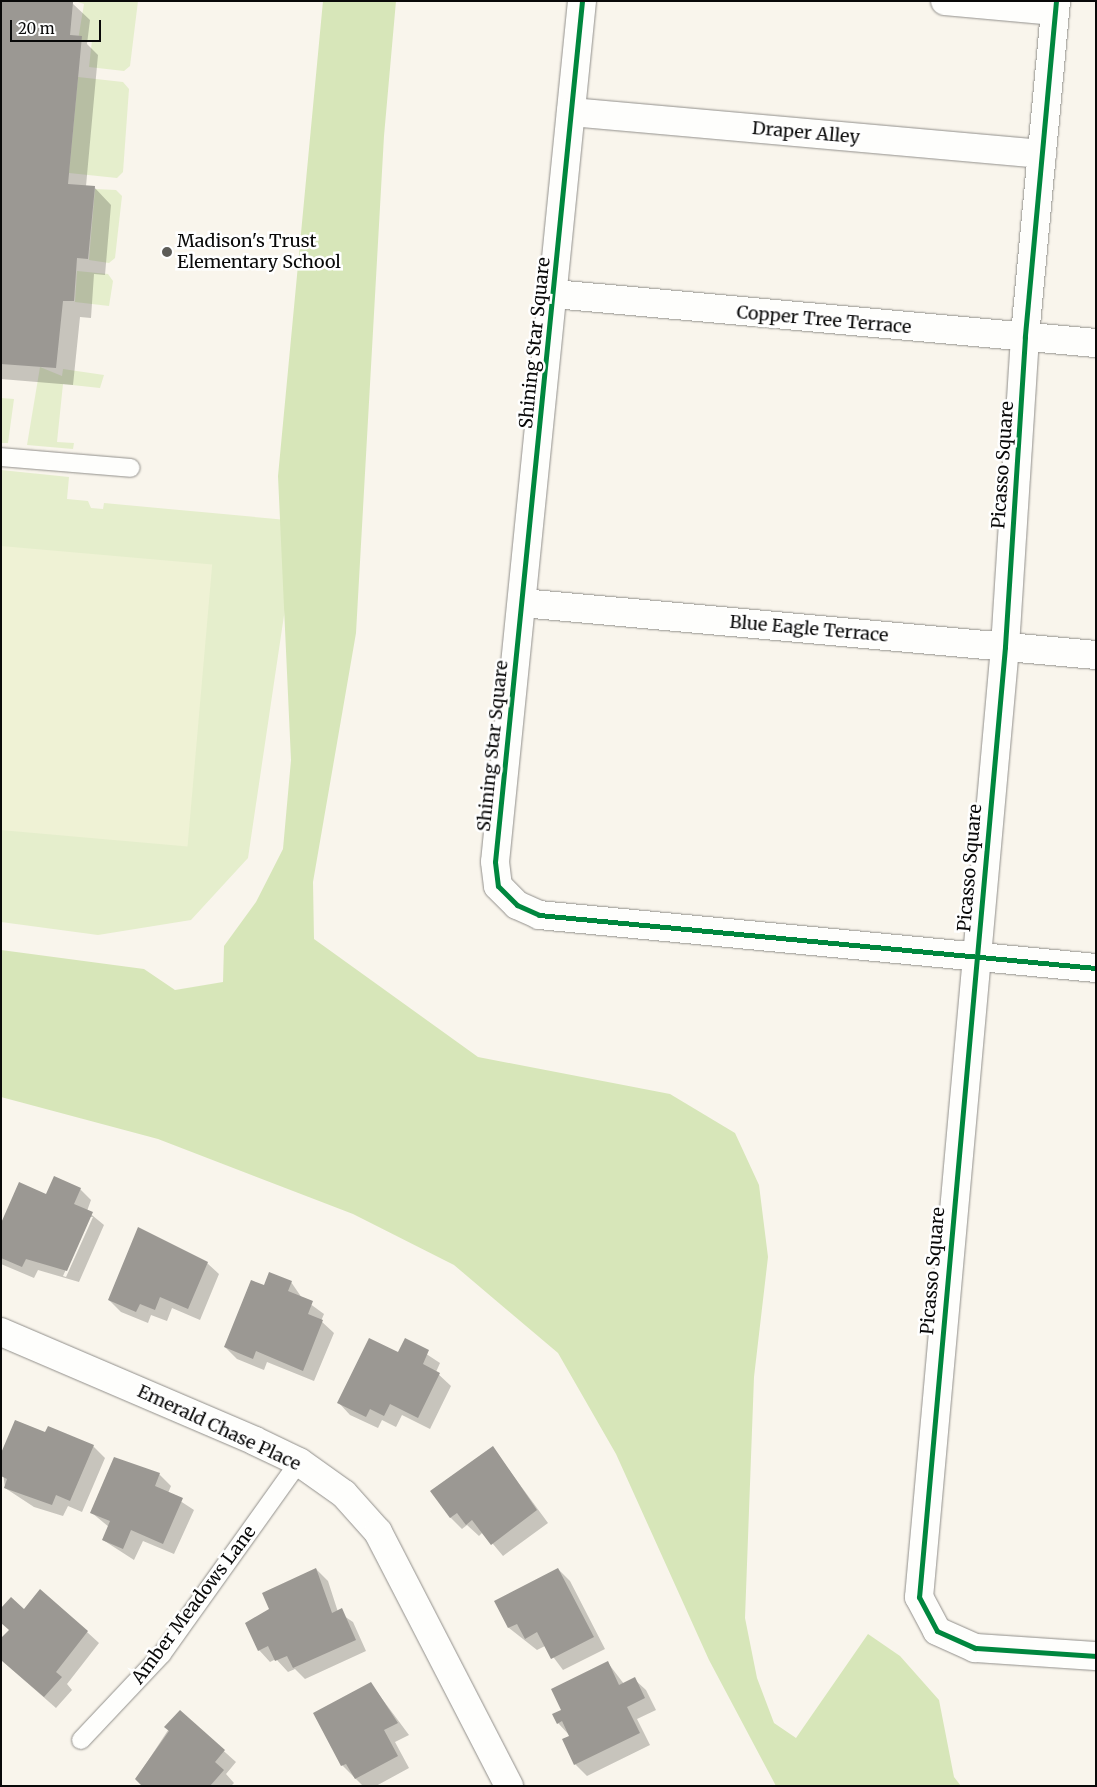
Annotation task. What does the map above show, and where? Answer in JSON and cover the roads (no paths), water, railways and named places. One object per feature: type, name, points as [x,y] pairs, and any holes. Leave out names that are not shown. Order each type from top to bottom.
[{"type":"street","name":"Shining Star Square","points":[[582,1],[554,294],[495,862],[498,886],[517,905],[540,915],[1096,968]]},
{"type":"street","points":[[945,1],[1056,6]]},
{"type":"street","name":"Picasso Square","points":[[1056,6],[1025,336],[1005,647],[919,1597],[937,1632],[975,1648],[1096,1656]]},
{"type":"street","name":"Draper Alley","points":[[571,112],[1042,154]]},
{"type":"street","name":"Copper Tree Terrace","points":[[554,294],[1096,343]]},
{"type":"street","name":"Blue Eagle Terrace","points":[[522,603],[1096,655]]},
{"type":"street","name":"Emerald Chase Place","points":[[1,1332],[299,1462],[344,1494],[378,1532],[509,1786]]},
{"type":"lane","points":[[1,457],[131,468]]},
{"type":"lane","name":"Amber Meadows Lane","points":[[81,1740],[162,1654],[299,1462]]},
{"type":"place","name":"Madison's Trust Elementary School","points":[[167,252]]}]
